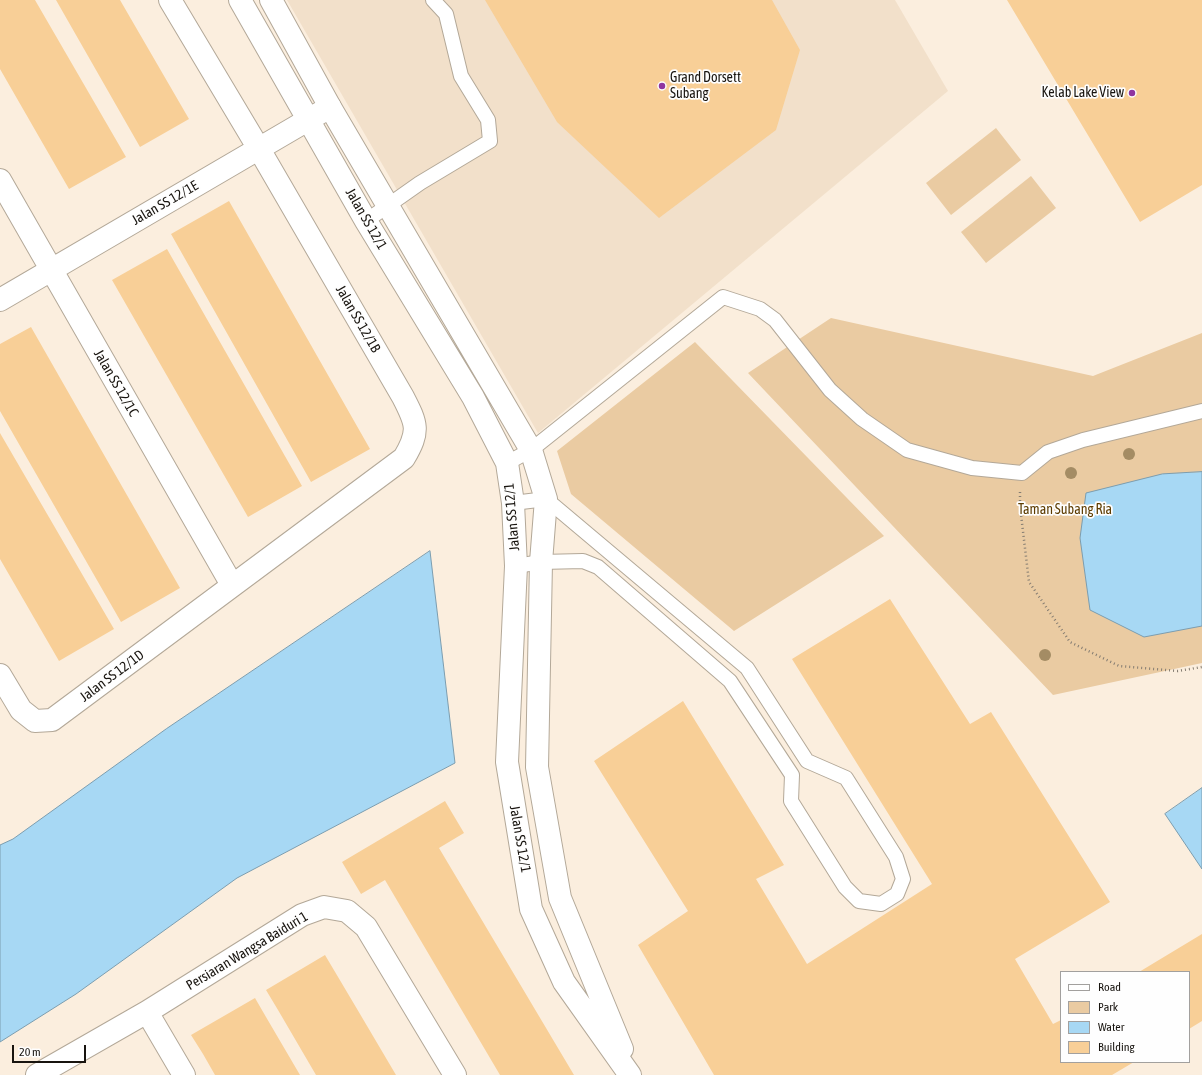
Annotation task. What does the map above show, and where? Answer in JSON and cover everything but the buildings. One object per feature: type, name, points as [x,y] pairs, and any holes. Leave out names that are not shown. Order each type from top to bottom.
[{"type":"street","name":"Jalan SS 12/1B","points":[[170,0],[259,149],[403,397],[416,426],[414,442],[404,458],[232,585]]},
{"type":"street","name":"Jalan SS 12/1","points":[[240,0],[366,221],[473,397],[507,463],[513,503],[516,566],[507,762],[531,909],[564,982],[632,1075]]},
{"type":"street","name":"Jalan SS 12/1","points":[[271,0],[330,107],[531,450],[546,499],[541,562],[537,767],[560,898],[632,1075]]},
{"type":"street","name":"Jalan SS 12/1E","points":[[0,300],[330,107]]},
{"type":"street","name":"Jalan SS 12/1C","points":[[0,180],[232,585]]},
{"type":"street","name":"Jalan SS 12/1D","points":[[0,675],[21,710],[35,721],[52,720],[232,585]]},
{"type":"street","name":"Persiaran Wangsa Baiduri 1","points":[[37,1075],[147,1012],[302,915],[324,907],[347,911],[366,927],[455,1075]]},
{"type":"street","points":[[147,1012],[184,1075]]},
{"type":"lane","points":[[366,221],[420,183],[490,141],[488,120],[461,76],[446,14],[433,0]]},
{"type":"lane","points":[[507,463],[531,450],[723,297],[760,309],[775,320],[830,390],[862,419],[907,450],[972,468],[1022,473],[1048,452],[1083,440],[1202,411]]},
{"type":"lane","points":[[513,503],[546,499],[747,668],[807,761],[846,778],[896,857],[903,879],[897,894],[882,904],[859,901],[845,887],[792,801],[792,775],[730,681],[598,568],[583,561],[541,562],[516,566]]},
{"type":"path","points":[[1022,473],[1020,506],[1029,582],[1070,642],[1119,666],[1178,671],[1202,667]]},
{"type":"shaded area","points":[[287,0],[895,0],[948,91],[538,433]]},
{"type":"green space","points":[[996,128],[1021,160],[951,215],[926,183]]},
{"type":"green space","points":[[1031,176],[1056,208],[986,263],[961,232]]},
{"type":"green space","name":"Taman Subang Ria","points":[[831,318],[1093,376],[1202,333],[1202,663],[1053,695],[748,373]]},
{"type":"green space","points":[[695,342],[884,536],[734,631],[571,494],[557,451]]},
{"type":"water","points":[[1202,472],[1202,626],[1144,637],[1090,610],[1080,538],[1086,493],[1162,474]]},
{"type":"water","points":[[430,551],[455,763],[237,878],[76,994],[0,1042],[0,845],[13,839],[166,729]]},
{"type":"water","points":[[1202,788],[1202,869],[1165,814]]},
{"type":"place","name":"Grand Dorsett Subang","points":[[662,86]]},
{"type":"place","name":"Kelab Lake View","points":[[1132,93]]}]
